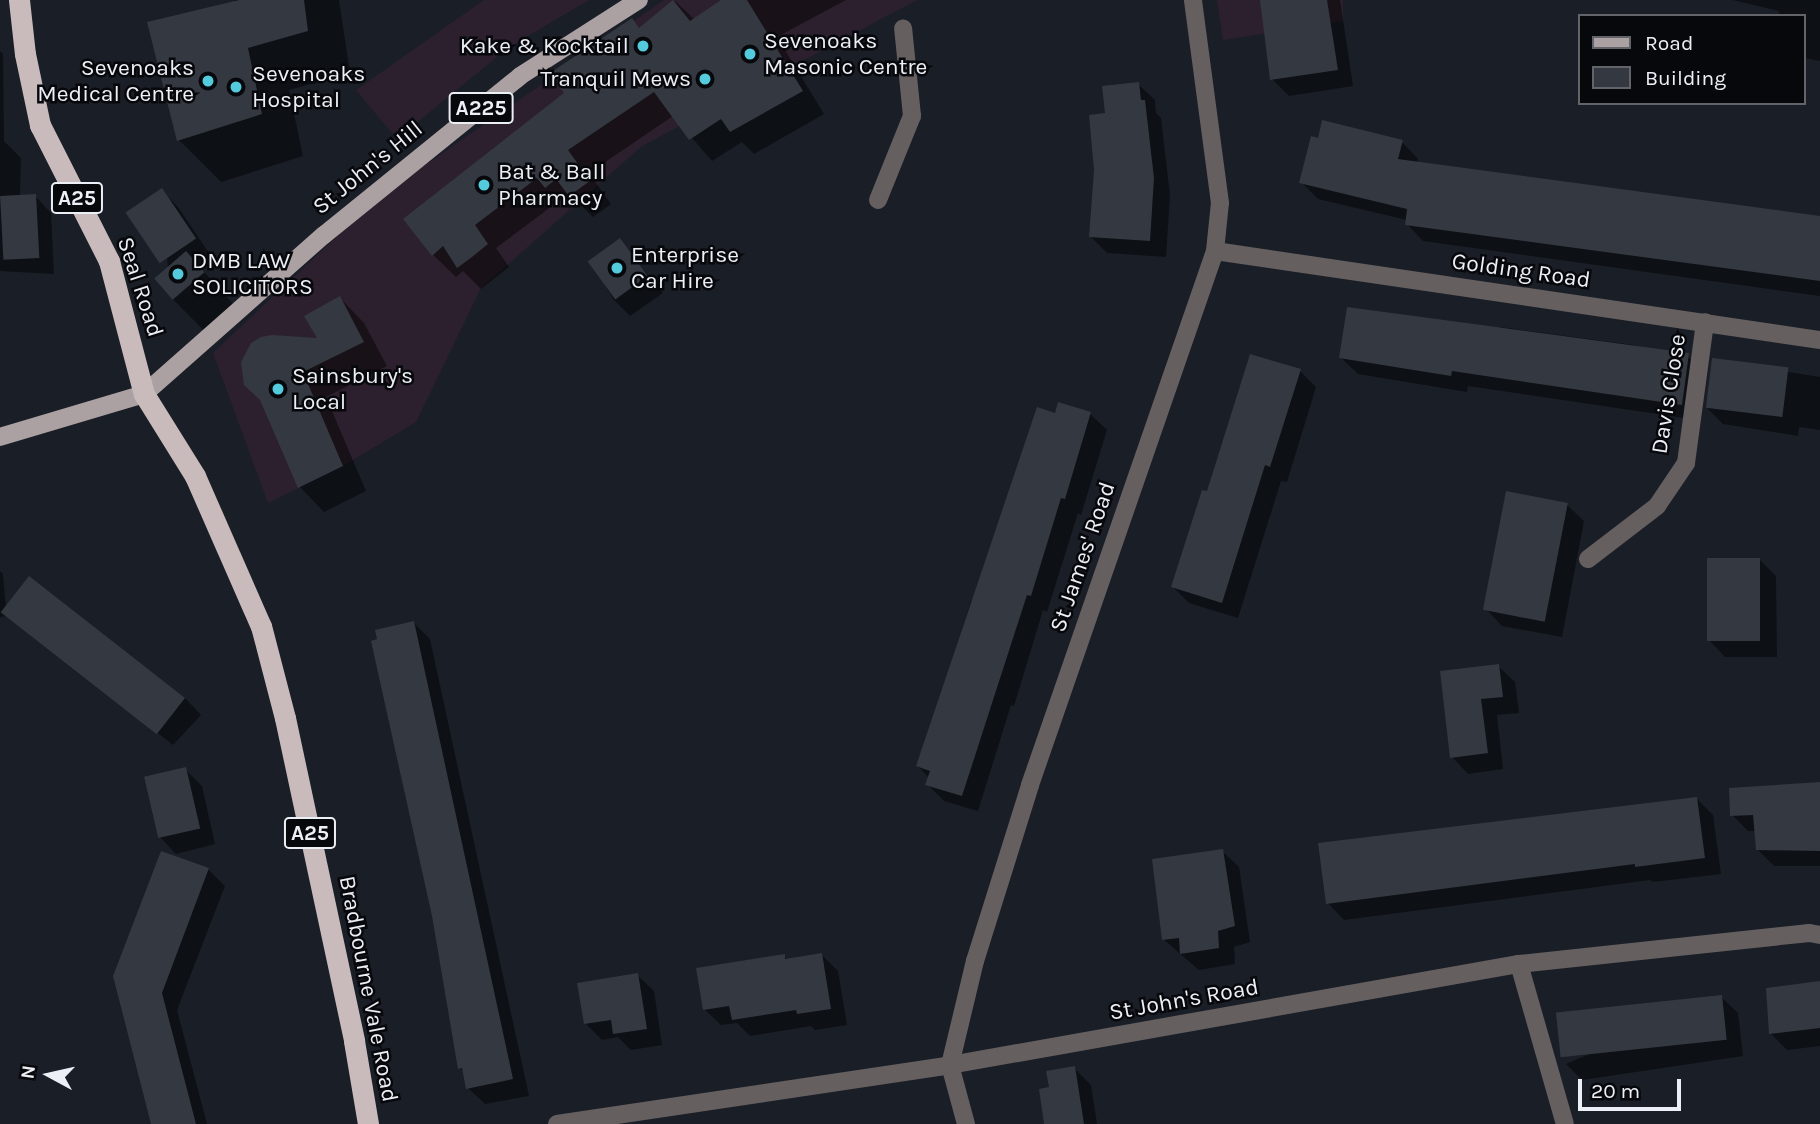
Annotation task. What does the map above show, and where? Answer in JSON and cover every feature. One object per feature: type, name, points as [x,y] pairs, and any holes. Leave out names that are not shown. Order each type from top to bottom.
[{"type":"highway","name":"Seal Road","points":[[19,0],[25,54],[40,125],[109,261],[144,394]]},
{"type":"highway","name":"Bradbourne Vale Road","points":[[144,394],[194,476],[261,626],[294,758],[354,1041],[368,1124]]},
{"type":"main road","name":"St John's Hill","points":[[144,394],[324,235],[520,76],[639,0]]},
{"type":"main road","name":"A225","points":[[0,437],[144,394]]},
{"type":"street","name":"St James' Road","points":[[966,1124],[950,1065],[975,961],[1030,785],[1215,251],[1220,203],[1193,0]]},
{"type":"street","points":[[878,200],[912,116],[903,27]]},
{"type":"street","name":"Golding Road","points":[[1215,251],[1820,340]]},
{"type":"street","name":"Davis Close","points":[[1588,559],[1657,506],[1686,463],[1705,322]]},
{"type":"street","name":"St John's Road","points":[[557,1124],[950,1065],[1519,964],[1809,933],[1820,935]]},
{"type":"street","points":[[1519,964],[1565,1124]]},
{"type":"shaded area","points":[[484,0],[589,0],[509,47],[397,139],[356,90]]},
{"type":"shaded area","points":[[664,0],[917,0],[642,146],[481,288],[416,422],[343,466],[268,503],[213,353],[379,197]]},
{"type":"shaded area","points":[[1217,0],[1343,0],[1343,21],[1223,40]]},
{"type":"building","name":"Sevenoaks Medical Centre","points":[[239,0],[304,0],[308,31],[248,48],[262,114],[177,141],[147,22]]},
{"type":"building","points":[[673,0],[690,21],[721,0],[747,0],[803,91],[730,132],[721,119],[689,140],[654,92],[568,150],[590,181],[569,196],[556,179],[545,188],[537,178],[475,225],[488,244],[472,257],[457,268],[443,246],[432,256],[403,219],[564,93],[550,73],[632,18],[639,28]]},
{"type":"building","points":[[1260,0],[1327,0],[1338,70],[1270,80]]},
{"type":"building","points":[[1139,82],[1141,100],[1145,100],[1154,178],[1150,241],[1089,237],[1094,170],[1089,115],[1105,113],[1102,86]]},
{"type":"building","points":[[1322,120],[1403,140],[1398,159],[1820,216],[1820,281],[1405,225],[1407,209],[1299,183],[1311,136],[1318,138]]},
{"type":"building","points":[[162,188],[196,239],[160,263],[126,213]]},
{"type":"building","points":[[36,194],[39,258],[3,260],[0,196]]},
{"type":"building","name":"Enterprise Car Hire","points":[[620,238],[648,276],[615,300],[588,262]]},
{"type":"building","name":"DMB LAW SOLICITORS","points":[[186,251],[204,272],[173,300],[154,279]]},
{"type":"building","name":"Sainsbury's Local","points":[[340,296],[364,342],[303,372],[343,466],[298,488],[260,400],[244,385],[241,362],[251,343],[261,337],[272,335],[317,338],[304,316]]},
{"type":"building","points":[[1347,307],[1689,353],[1682,405],[1452,371],[1451,376],[1339,358]]},
{"type":"building","points":[[1250,354],[1301,369],[1270,467],[1265,465],[1222,603],[1171,587],[1202,490],[1207,491]]},
{"type":"building","points":[[1712,358],[1788,367],[1782,417],[1706,408]]},
{"type":"building","points":[[1058,402],[1091,412],[1065,499],[1061,498],[1031,596],[1027,595],[962,796],[925,785],[930,771],[916,766],[1037,407],[1055,413]]},
{"type":"building","points":[[1506,491],[1568,503],[1545,622],[1483,610]]},
{"type":"building","points":[[1707,558],[1760,558],[1760,641],[1707,641]]},
{"type":"building","points":[[29,576],[185,698],[157,734],[1,612]]},
{"type":"building","points":[[414,621],[513,1079],[466,1089],[462,1068],[458,1069],[432,916],[371,641],[377,639],[375,630]]},
{"type":"building","points":[[1499,664],[1503,697],[1481,699],[1488,753],[1450,758],[1440,671]]},
{"type":"building","points":[[186,767],[200,828],[158,838],[144,777]]},
{"type":"building","points":[[1820,782],[1820,851],[1756,850],[1753,815],[1730,816],[1729,788]]},
{"type":"building","points":[[1697,797],[1705,858],[1635,867],[1635,864],[1326,904],[1318,843]]},
{"type":"building","points":[[1223,849],[1235,926],[1218,931],[1219,948],[1180,954],[1179,938],[1162,940],[1152,859]]},
{"type":"building","points":[[161,851],[209,868],[162,993],[196,1124],[151,1124],[113,976]]},
{"type":"building","points":[[822,953],[831,1009],[797,1014],[796,1010],[732,1020],[729,1006],[703,1010],[696,968],[785,954],[785,959]]},
{"type":"building","points":[[638,973],[647,1029],[613,1034],[611,1020],[584,1024],[577,983]]},
{"type":"building","points":[[1820,981],[1820,1028],[1769,1034],[1766,988]]},
{"type":"building","points":[[1722,995],[1727,1040],[1561,1057],[1556,1012]]},
{"type":"building","points":[[1075,1066],[1084,1124],[1044,1124],[1039,1089],[1049,1087],[1046,1071]]},
{"type":"place","name":"Kake & Kocktail","points":[[643,46]]},
{"type":"place","name":"Sevenoaks Masonic Centre","points":[[750,54]]},
{"type":"place","name":"Tranquil Mews","points":[[705,79]]},
{"type":"place","name":"Sevenoaks Medical Centre","points":[[208,81]]},
{"type":"place","name":"Sevenoaks Hospital","points":[[236,87]]},
{"type":"place","name":"Bat & Ball Pharmacy","points":[[484,185]]},
{"type":"place","name":"Enterprise Car Hire","points":[[617,268]]},
{"type":"place","name":"DMB LAW SOLICITORS","points":[[178,274]]},
{"type":"place","name":"Sainsbury's Local","points":[[278,389]]}]
